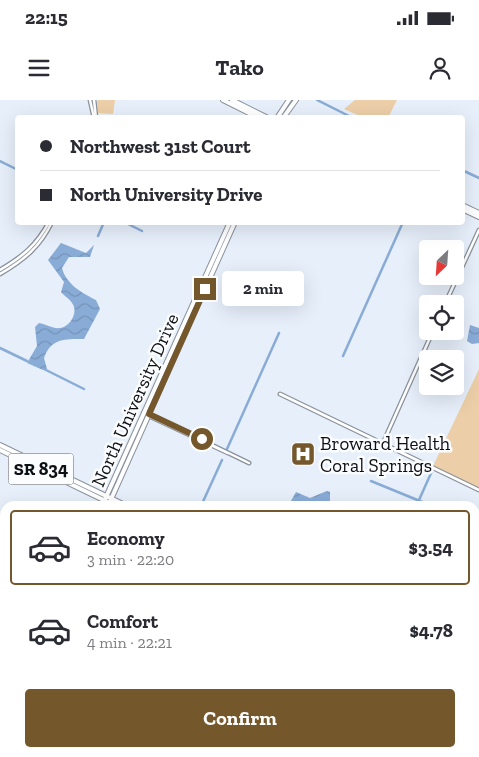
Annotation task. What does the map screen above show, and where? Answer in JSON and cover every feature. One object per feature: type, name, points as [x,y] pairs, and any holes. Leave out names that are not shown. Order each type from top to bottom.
[{"type":"main road","points":[[223,100],[253,115]]},
{"type":"main road","points":[[232,100],[262,115]]},
{"type":"main road","points":[[279,115],[288,100]]},
{"type":"main road","points":[[285,115],[296,100]]},
{"type":"main road","points":[[465,208],[479,215]]},
{"type":"main road","name":"North University Drive","points":[[147,414],[172,350],[229,225]]},
{"type":"main road","name":"North University Drive","points":[[104,501],[170,367],[234,225]]},
{"type":"main road","points":[[175,355],[177,340]]},
{"type":"main road","points":[[170,367],[172,350]]},
{"type":"main road","name":"North University Drive","points":[[111,501],[132,446]]},
{"type":"main road","name":"SR 834","points":[[0,448],[25,462],[105,498]]},
{"type":"main road","name":"SR 834","points":[[0,448],[19,457],[23,456],[105,498]]},
{"type":"main road","points":[[25,462],[48,468]]},
{"type":"main road","points":[[105,498],[108,501]]},
{"type":"street","points":[[92,100],[94,115]]},
{"type":"street","points":[[0,272],[29,256],[41,242],[50,225]]},
{"type":"street","points":[[449,295],[479,230]]},
{"type":"street","points":[[383,443],[429,340]]},
{"type":"street","points":[[280,394],[479,490]]},
{"type":"street","points":[[147,414],[198,441],[249,463]]},
{"type":"shaded area","points":[[115,100],[113,114],[98,113],[97,101]]},
{"type":"shaded area","points":[[355,100],[397,100],[390,115],[358,115],[344,109]]},
{"type":"shaded area","points":[[479,369],[479,488],[433,466]]},
{"type":"water","points":[[61,243],[86,253],[94,245],[90,257],[69,257],[62,268],[67,279],[80,291],[96,300],[100,309],[84,339],[59,341],[47,351],[44,358],[47,369],[43,370],[27,363],[37,346],[35,327],[39,323],[55,328],[64,327],[74,315],[72,303],[61,292],[64,282],[48,260]]},
{"type":"water","points":[[470,325],[479,328],[479,343],[472,344],[467,341]]},
{"type":"water","points":[[327,491],[330,492],[330,501],[291,501],[296,492],[310,498]]},
{"type":"waterway","points":[[317,100],[347,115]]},
{"type":"waterway","points":[[0,161],[15,168]]},
{"type":"waterway","points":[[465,171],[479,178]]},
{"type":"waterway","points":[[98,236],[103,225]]},
{"type":"waterway","points":[[130,225],[142,231]]},
{"type":"waterway","points":[[343,356],[402,225]]},
{"type":"waterway","points":[[227,449],[279,333]]},
{"type":"waterway","points":[[0,348],[27,361]]},
{"type":"waterway","points":[[44,369],[84,389]]},
{"type":"waterway","points":[[203,501],[222,460]]},
{"type":"waterway","points":[[419,500],[432,471]]},
{"type":"waterway","points":[[371,481],[420,501]]},
{"type":"place","name":"Broward Health Coral Springs","points":[[303,454]]},
{"type":"route","points":[[202,439],[149,414],[205,289]]}]
